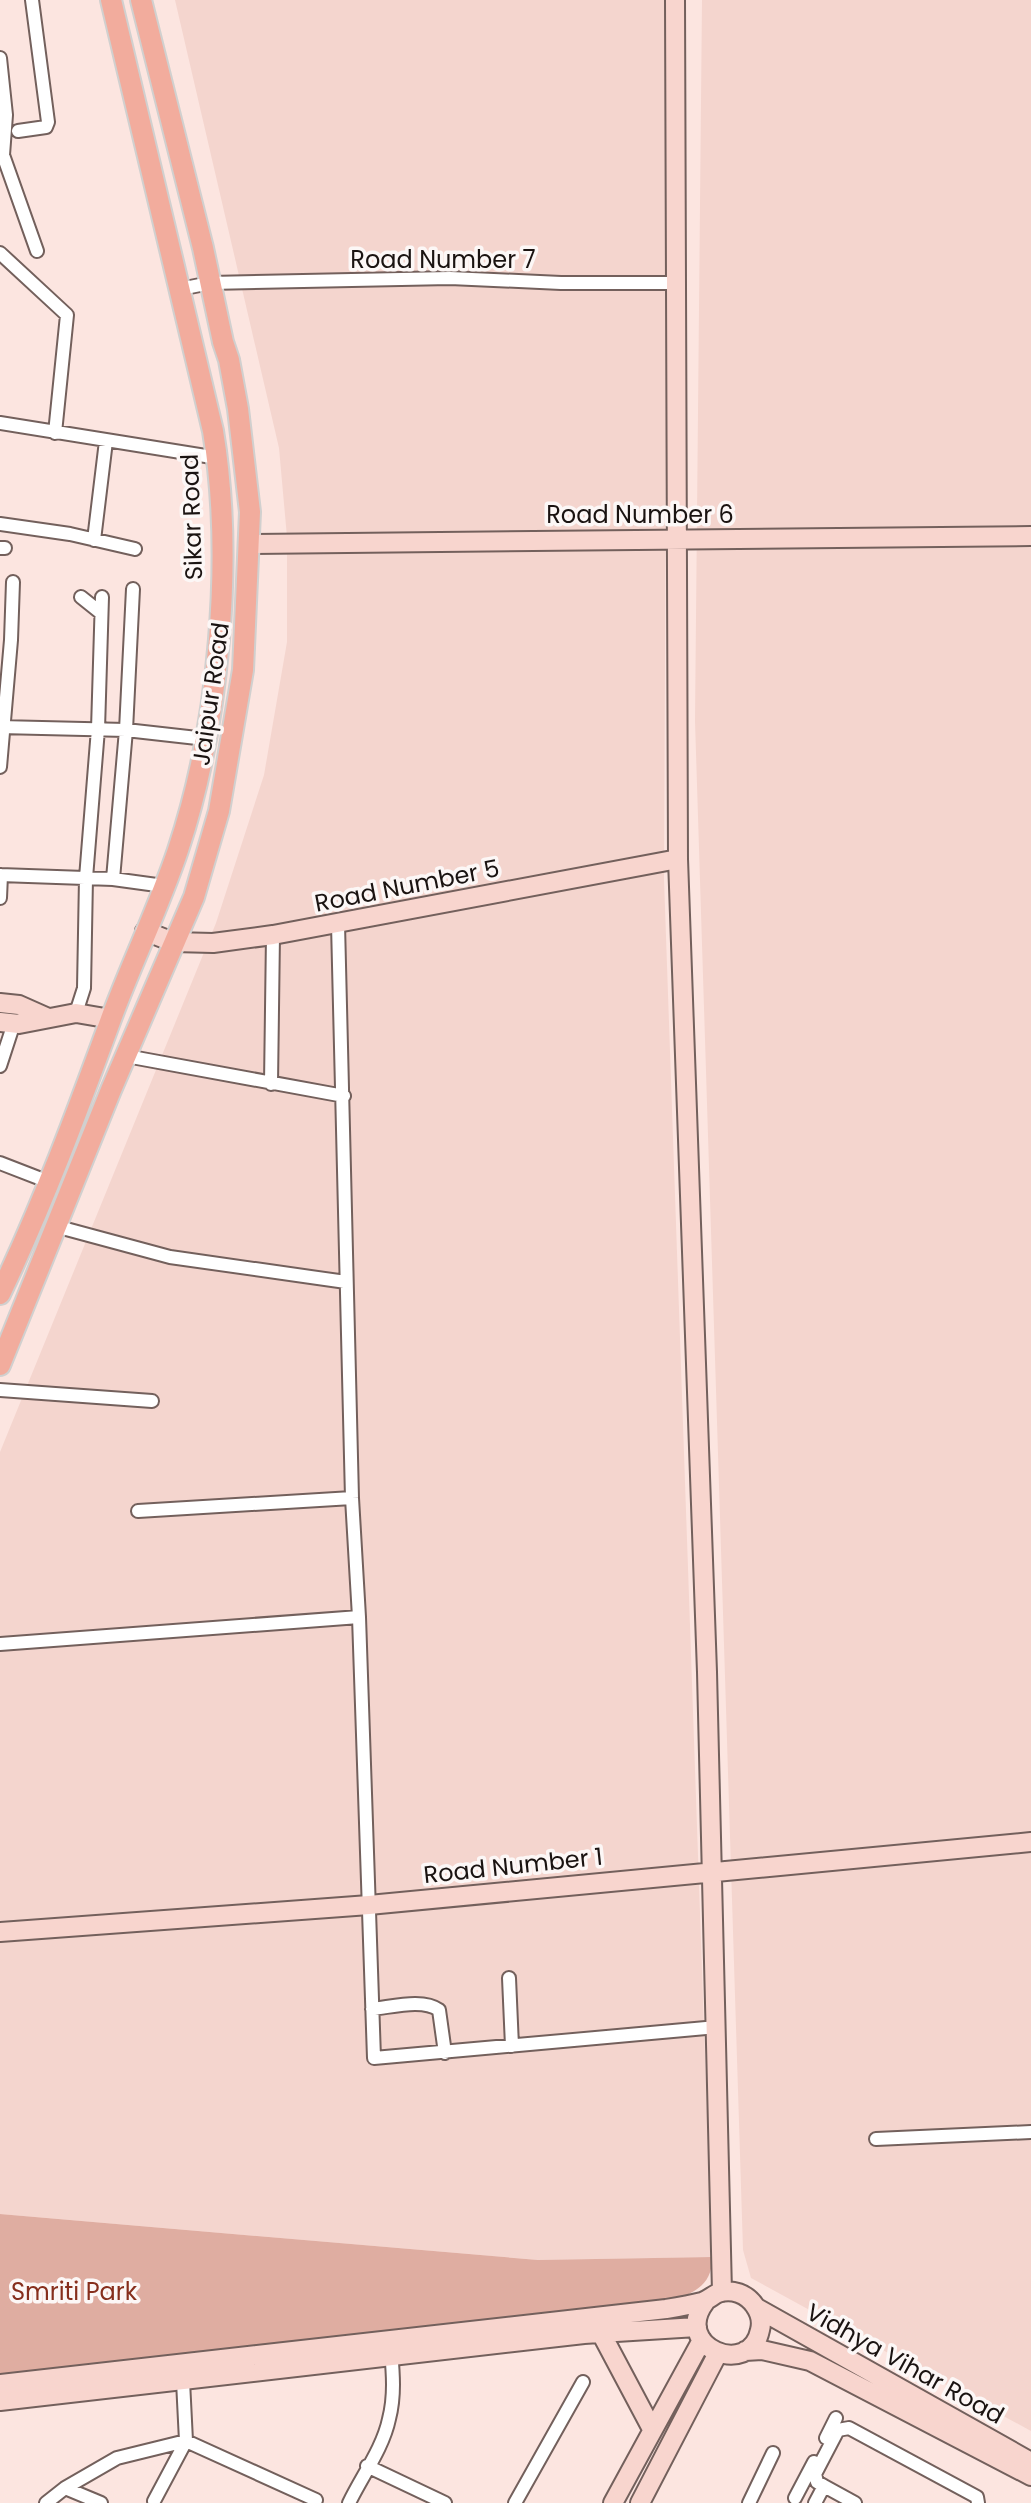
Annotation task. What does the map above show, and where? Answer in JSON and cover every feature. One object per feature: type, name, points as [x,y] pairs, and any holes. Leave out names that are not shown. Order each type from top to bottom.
[{"type":"main road","name":"Sikar Road","points":[[0,1294],[45,1180],[96,1066],[111,1019],[178,851],[206,739],[219,639],[221,504],[218,458],[111,0]]},
{"type":"main road","name":"Jaipur Road","points":[[0,1365],[204,867],[226,776],[243,670],[250,544],[249,500],[238,409],[229,360],[141,0]]},
{"type":"street","points":[[18,131],[46,127],[48,122],[32,0]]},
{"type":"street","points":[[675,0],[678,859],[717,2027],[722,2292]]},
{"type":"street","points":[[0,58],[6,115],[2,155],[37,251]]},
{"type":"street","points":[[0,253],[67,315],[55,433]]},
{"type":"street","name":"Road Number 7","points":[[180,289],[210,283],[450,278],[561,283],[676,283]]},
{"type":"street","points":[[0,423],[218,458]]},
{"type":"street","points":[[94,540],[106,441]]},
{"type":"street","points":[[0,524],[135,549]]},
{"type":"street","name":"Road Number 6","points":[[250,544],[1031,536]]},
{"type":"street","points":[[0,767],[13,582]]},
{"type":"street","points":[[113,879],[126,730],[133,589]]},
{"type":"street","points":[[81,597],[101,613]]},
{"type":"street","points":[[76,1013],[84,988],[86,878],[98,729],[102,597]]},
{"type":"street","points":[[1,727],[126,730],[206,739]]},
{"type":"street","name":"Road Number 5","points":[[145,931],[173,942],[213,943],[273,935],[678,859]]},
{"type":"street","points":[[0,898],[0,875],[113,879],[164,886]]},
{"type":"street","points":[[338,924],[352,1498],[374,2058],[717,2027]]},
{"type":"street","points":[[271,1084],[273,935]]},
{"type":"street","points":[[0,1003],[19,1005],[46,1017]]},
{"type":"street","points":[[0,1066],[7,1022],[76,1013],[111,1019]]},
{"type":"street","points":[[126,1056],[344,1096]]},
{"type":"street","points":[[0,1163],[45,1180],[0,1271]]},
{"type":"street","points":[[55,1226],[170,1257],[346,1282]]},
{"type":"street","points":[[0,1390],[152,1401]]},
{"type":"street","points":[[138,1511],[352,1498]]},
{"type":"street","points":[[0,1644],[359,1617]]},
{"type":"street","name":"Road Number 1","points":[[0,1932],[369,1905],[1031,1842]]},
{"type":"street","points":[[509,1978],[512,2046]]},
{"type":"street","points":[[372,2009],[421,2004],[435,2006],[439,2010],[445,2053]]},
{"type":"street","points":[[876,2139],[1031,2132]]},
{"type":"street","points":[[0,2384],[391,2348],[601,2333],[699,2334],[718,2353],[727,2355],[745,2351],[755,2341],[760,2328],[757,2308],[742,2294],[722,2292],[705,2302],[666,2309],[391,2348],[183,2381],[0,2401]]},
{"type":"street","points":[[613,2503],[699,2334],[698,2313],[705,2302]]},
{"type":"street","name":"Vidhya Vihar Road","points":[[757,2308],[1031,2462]]},
{"type":"street","points":[[601,2333],[652,2429]]},
{"type":"street","points":[[349,2503],[390,2418],[391,2348]]},
{"type":"street","name":"Vidhya Vihar Road","points":[[745,2351],[762,2350],[810,2361],[1031,2476]]},
{"type":"street","points":[[640,2503],[718,2353]]},
{"type":"street","points":[[155,2502],[186,2441],[183,2381]]},
{"type":"street","points":[[515,2503],[583,2382]]},
{"type":"street","points":[[798,2501],[836,2418]]},
{"type":"street","points":[[855,2503],[817,2482],[815,2474],[838,2430],[849,2428],[977,2497],[978,2503]]},
{"type":"street","points":[[46,2503],[65,2488],[117,2458],[186,2441],[318,2502]]},
{"type":"street","points":[[749,2503],[773,2453]]},
{"type":"street","points":[[367,2466],[445,2503]]},
{"type":"street","points":[[815,2503],[824,2486]]},
{"type":"street","points":[[65,2488],[101,2503]]},
{"type":"shaded area","points":[[175,0],[668,0],[664,879],[712,2257],[538,2260],[0,2214],[0,1452],[216,923],[264,775],[287,642],[287,537],[279,448]]},
{"type":"shaded area","points":[[702,0],[1031,0],[1031,2431],[751,2278],[743,2250],[695,721]]},
{"type":"green space","name":"Smriti Park","points":[[0,2214],[538,2260],[712,2257],[712,2266],[702,2285],[676,2299],[0,2374]]}]
